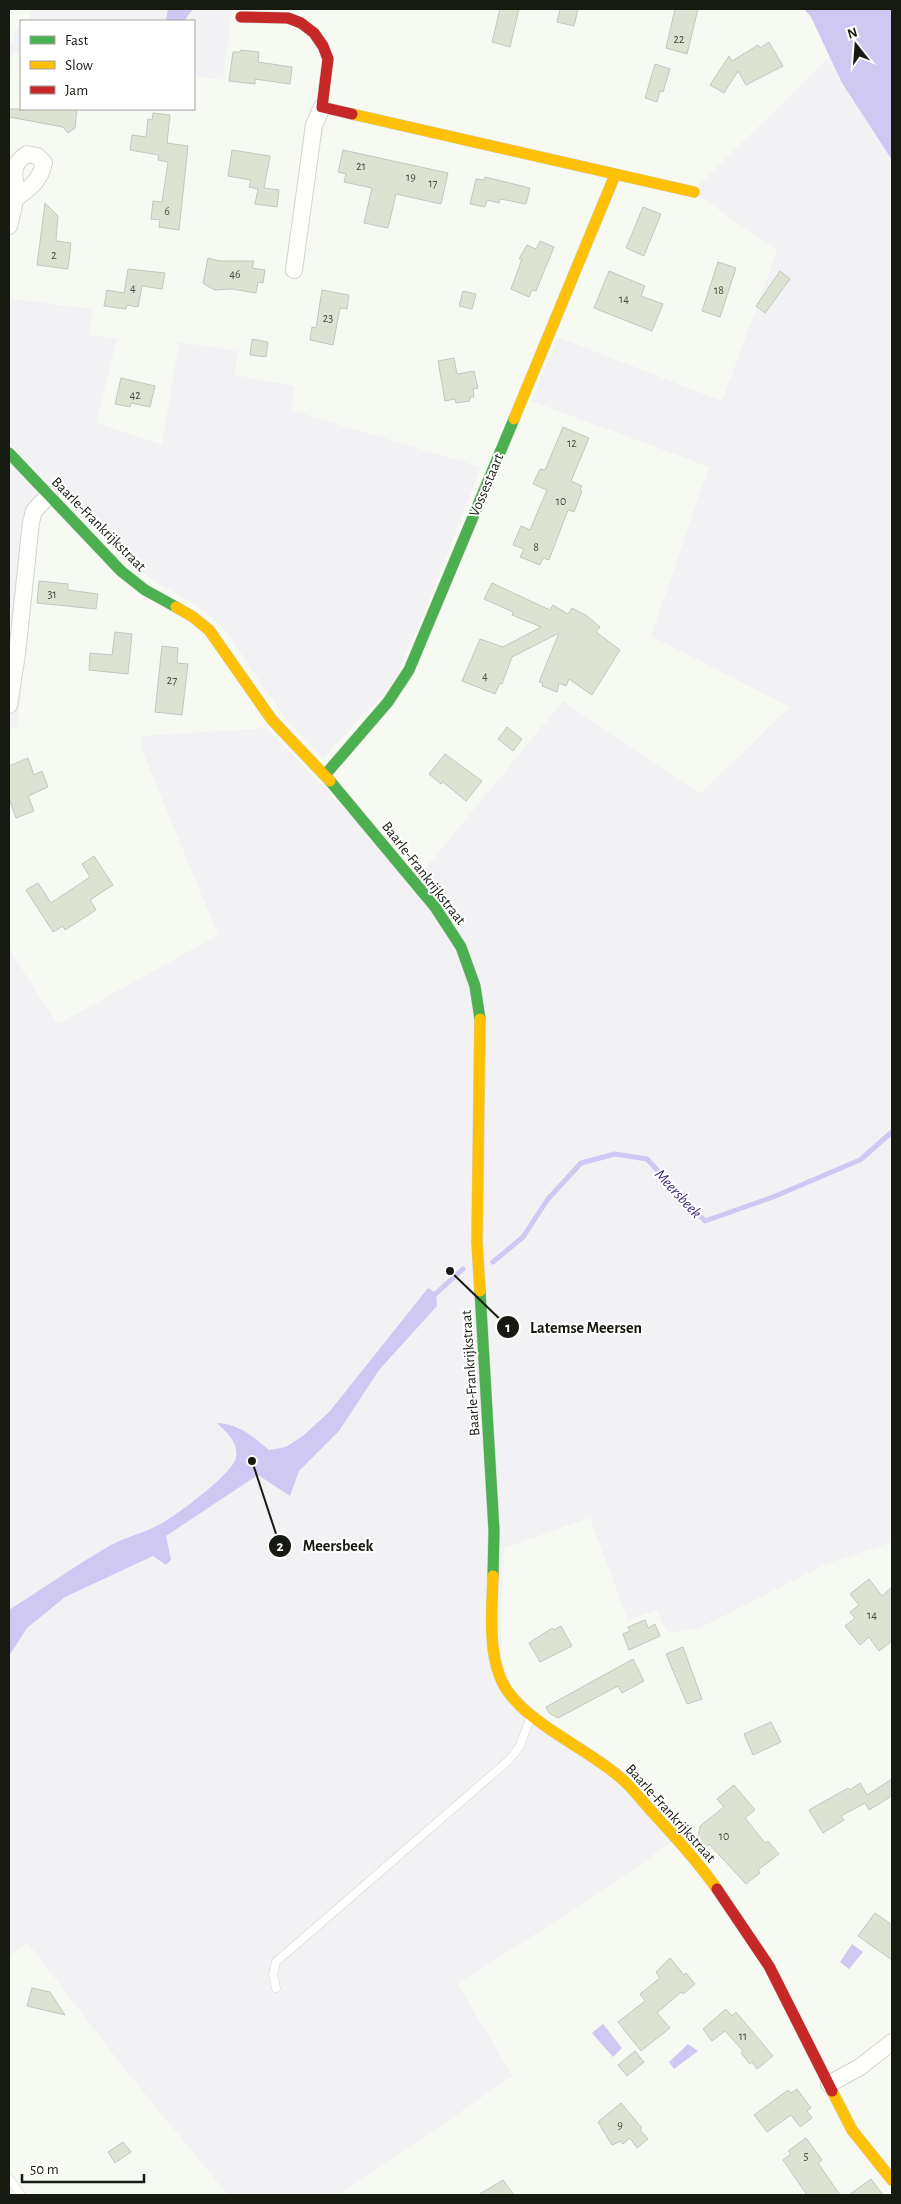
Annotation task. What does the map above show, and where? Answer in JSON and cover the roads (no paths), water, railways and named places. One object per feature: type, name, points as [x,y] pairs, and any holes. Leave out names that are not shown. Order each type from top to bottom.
[{"type":"street","points":[[241,18],[288,18],[298,22],[327,51],[328,59],[322,107],[314,125],[294,270]]},
{"type":"street","points":[[322,107],[694,192]]},
{"type":"street","name":"Vossestaart","points":[[325,775],[388,702],[409,670],[615,175]]},
{"type":"street","points":[[9,226],[16,198]]},
{"type":"street","name":"Baarle-Frankrijkstraat","points":[[9,453],[121,570],[145,590],[193,617],[209,630],[272,720],[325,775],[435,907],[461,948],[475,986],[479,1006],[482,1049],[477,1242],[494,1531],[493,1646],[500,1678],[518,1705],[531,1717],[606,1765],[624,1780],[698,1863],[734,1912],[769,1966],[852,2130],[892,2180]]},
{"type":"street","points":[[9,705],[17,654],[31,522],[34,511],[49,495]]},
{"type":"street","points":[[829,2084],[860,2067],[892,2042]]},
{"type":"lane","points":[[276,1988],[273,1975],[276,1962],[509,1760],[520,1746],[531,1717]]},
{"type":"lane","points":[[9,2178],[21,2195]]},
{"type":"waterway","name":"Meersbeek","points":[[493,1262],[523,1237],[548,1199],[581,1163],[615,1154],[647,1159],[705,1221],[773,1197],[860,1160],[892,1132]]},
{"type":"waterway","name":"Meersbeek","points":[[431,1298],[463,1269]]},
{"type":"place","name":"Latemse Meersen","points":[[450,1271]]},
{"type":"place","name":"Meersbeek","points":[[252,1461]]}]
